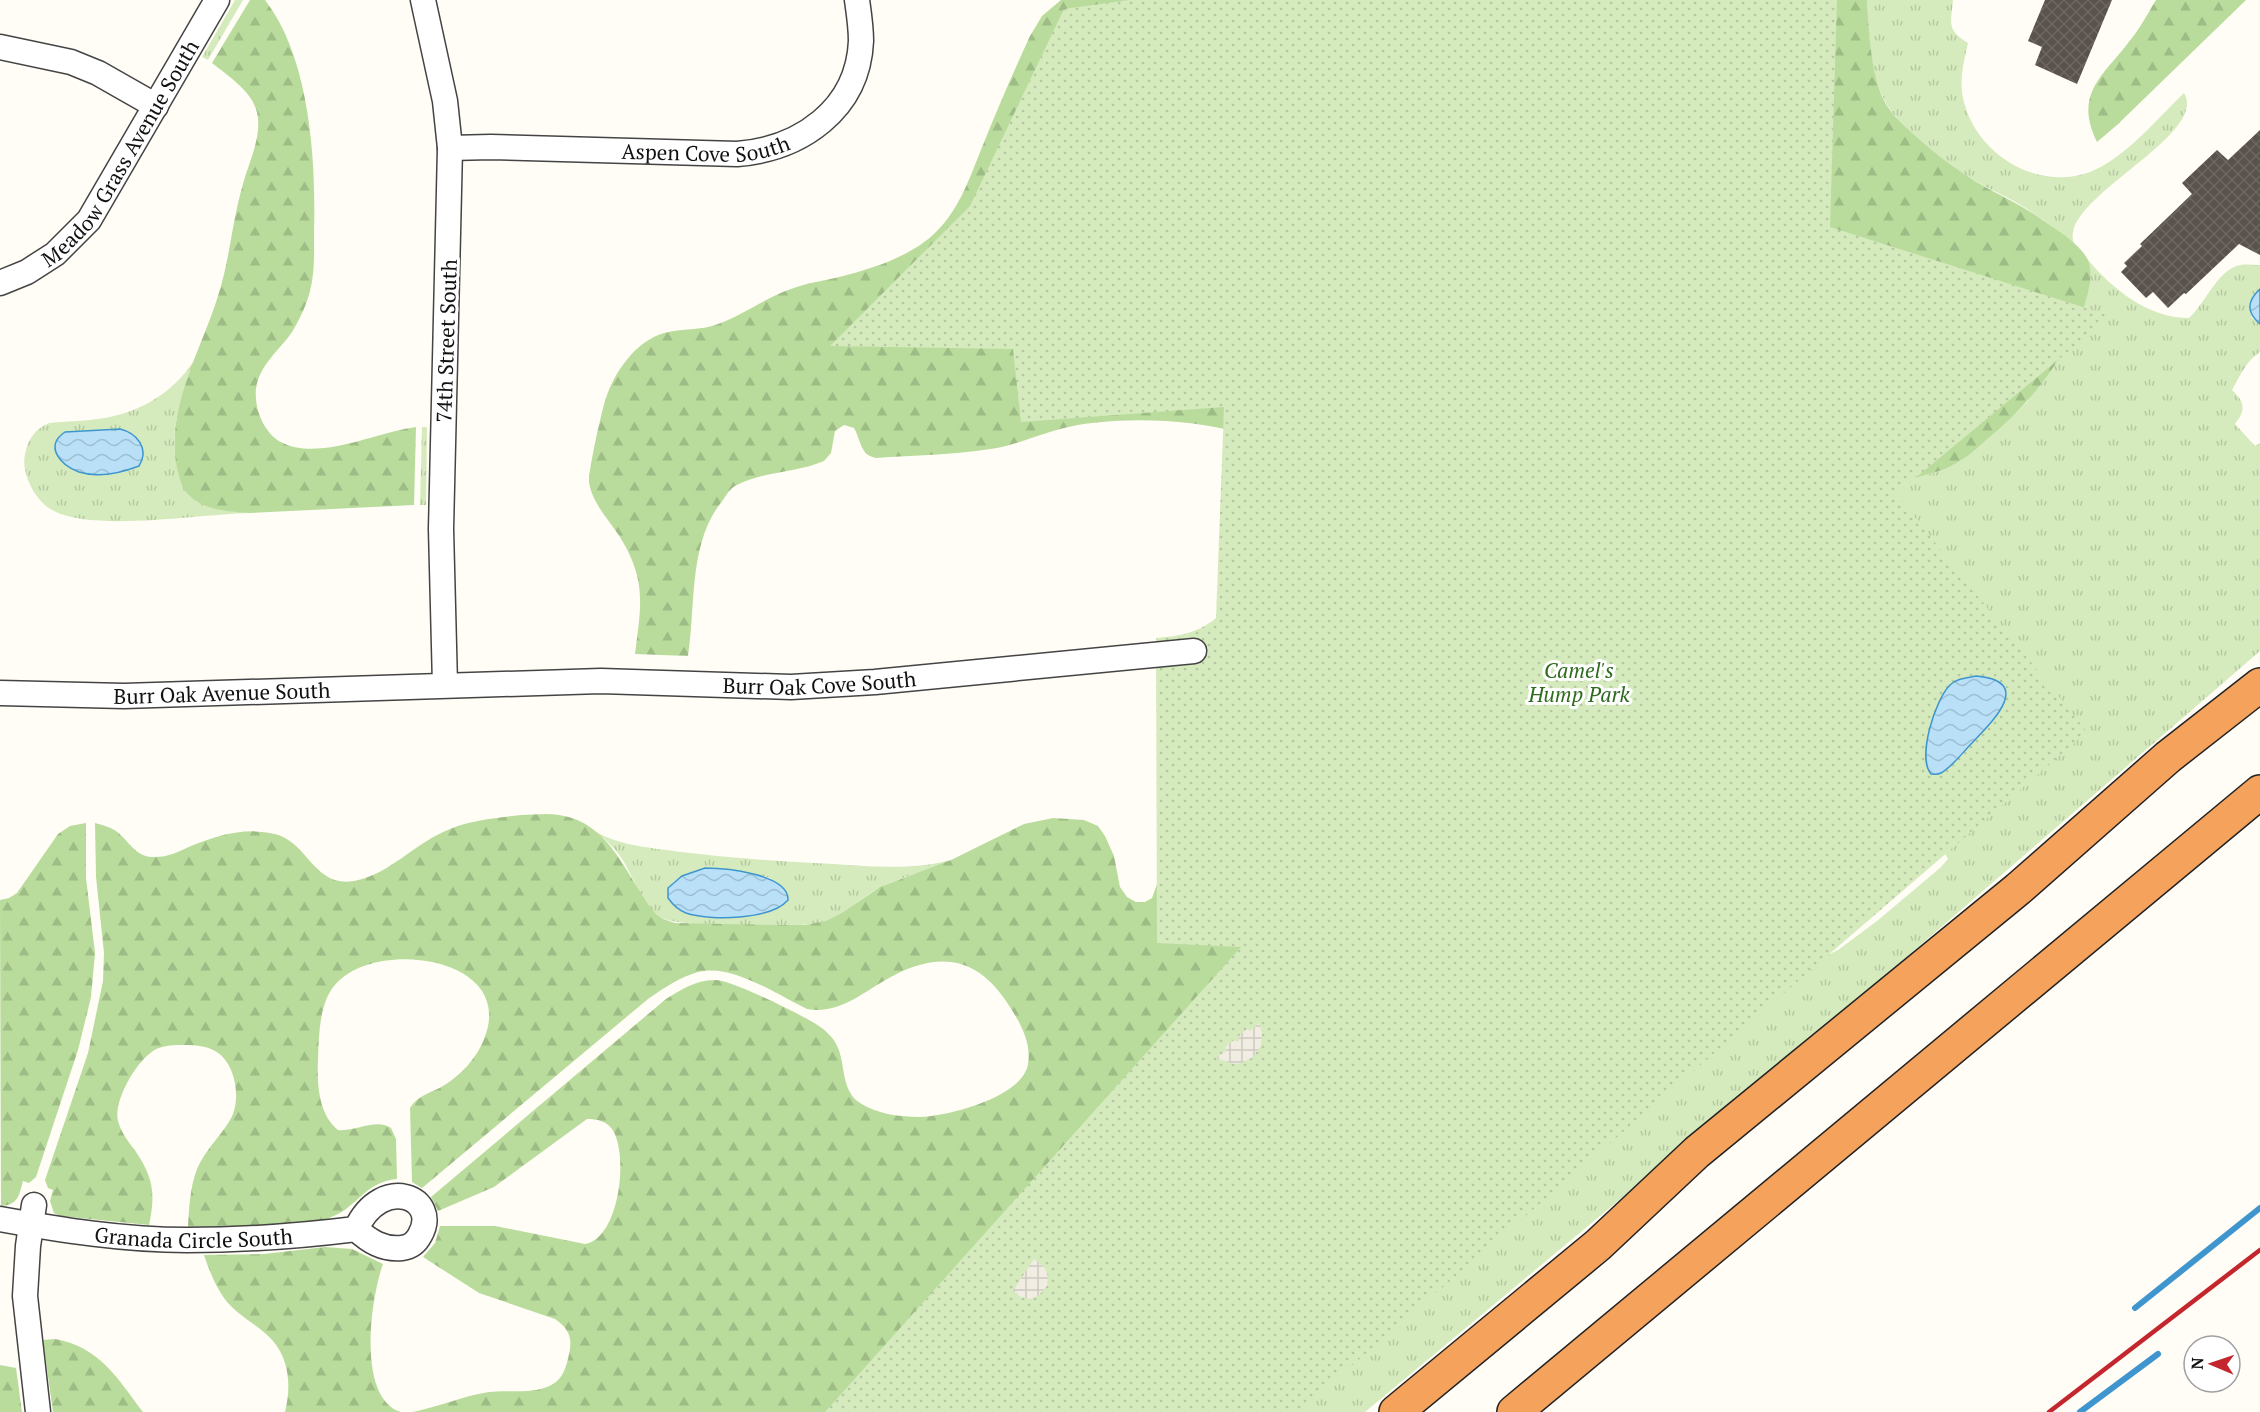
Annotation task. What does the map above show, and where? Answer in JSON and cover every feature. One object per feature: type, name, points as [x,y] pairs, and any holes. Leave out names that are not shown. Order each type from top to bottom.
[{"type":"highway","points":[[1396,1412],[1598,1245],[1697,1152],[2018,889],[2168,757],[2260,685]]},
{"type":"highway","points":[[1514,1412],[2260,792]]},
{"type":"street","name":"Meadow Grass Avenue South","points":[[0,283],[42,263],[77,233],[98,207],[217,0]]},
{"type":"street","name":"74th Street South","points":[[423,0],[445,100],[450,148],[441,529],[445,686]]},
{"type":"street","name":"Aspen Cove South","points":[[450,148],[492,147],[738,154],[782,146],[804,135],[823,120],[837,105],[848,85],[860,46],[857,0]]},
{"type":"street","points":[[0,47],[71,62],[156,106]]},
{"type":"street","name":"Burr Oak Cove South","points":[[445,686],[601,681],[768,687],[827,685],[1194,651]]},
{"type":"street","name":"Burr Oak Avenue South","points":[[0,693],[124,696],[445,686]]},
{"type":"street","points":[[32,1215],[25,1296],[38,1412]]},
{"type":"street","name":"Granada Circle South","points":[[0,1220],[32,1215],[110,1235],[185,1240],[286,1237],[356,1229]]},
{"type":"green space","points":[[235,0],[243,0],[208,60],[202,57]]},
{"type":"green space","points":[[250,0],[265,0],[280,24],[292,51],[307,111],[314,174],[314,262],[310,291],[295,328],[270,359],[258,380],[256,397],[259,413],[270,434],[283,443],[297,448],[313,449],[348,444],[416,427],[414,505],[235,512],[199,503],[188,494],[180,479],[175,454],[175,431],[179,408],[185,384],[222,282],[239,198],[255,147],[258,128],[256,109],[249,95],[212,63]]},
{"type":"green space","points":[[1061,0],[1867,0],[1874,71],[1881,94],[1890,110],[1903,125],[1956,169],[2030,211],[2074,243],[2084,254],[2090,266],[2087,297],[2066,347],[2030,398],[2000,428],[1960,461],[1943,470],[1917,477],[1236,432],[1195,424],[1148,420],[1080,425],[1051,431],[999,448],[948,454],[876,458],[864,450],[854,428],[844,425],[835,431],[831,453],[824,461],[746,481],[733,487],[725,496],[712,517],[699,554],[688,656],[635,654],[640,594],[635,567],[620,537],[597,504],[589,482],[604,404],[621,368],[636,350],[654,337],[671,331],[704,328],[718,324],[781,293],[803,285],[878,266],[915,248],[936,232],[959,201],[1030,36],[1042,16]]},
{"type":"green space","name":"Camel's Hump Park","points":[[1129,0],[1837,0],[1830,227],[2111,316],[1896,494],[2087,732],[1298,1412],[825,1412],[1241,947],[1157,943],[1156,638],[1188,633],[1216,618],[1224,407],[1021,422],[1013,349],[830,346],[970,206],[1064,9]]},
{"type":"green space","points":[[1867,0],[1953,0],[1951,20],[1953,30],[1968,43],[1962,70],[1962,84],[1963,98],[1969,118],[1994,150],[2010,163],[2029,172],[2069,177],[2090,172],[2103,166],[2128,148],[2184,93],[2186,110],[2174,130],[2154,150],[2084,211],[2073,230],[2076,247],[2033,213],[1975,181],[1944,160],[1913,135],[1889,108],[1874,72]]},
{"type":"green space","points":[[2156,0],[2246,0],[2097,142],[2088,111],[2094,87],[2136,33]]},
{"type":"green space","points":[[2087,259],[2108,281],[2132,300],[2159,313],[2189,318],[2225,273],[2240,265],[2260,265],[2260,289],[2256,293],[2251,317],[2260,324],[2260,352],[2247,364],[2232,390],[2242,402],[2241,414],[2235,424],[2255,446],[2260,443],[2260,651],[1812,1039],[1365,1412],[906,1412],[1838,950],[1877,921],[1940,868],[1948,859],[1752,494],[1935,473],[1960,461],[2027,402],[2088,291],[2090,269]]},
{"type":"green space","points":[[200,350],[183,394],[176,424],[175,455],[181,482],[189,495],[198,502],[220,509],[250,513],[149,520],[95,520],[72,517],[54,511],[42,502],[30,485],[24,464],[28,444],[36,431],[49,423],[106,418],[140,407],[153,401],[175,384]],"holes":[[[120,429],[142,461],[130,470],[122,472],[104,474],[79,471],[65,432]]]},
{"type":"green space","points":[[422,427],[427,427],[426,505],[420,505]]},
{"type":"green space","points":[[521,815],[559,815],[577,820],[593,829],[617,855],[657,915],[675,923],[805,925],[826,921],[880,887],[951,860],[1024,824],[1053,818],[1084,820],[1098,826],[1114,856],[1120,887],[1127,897],[1136,902],[1145,902],[1152,898],[1165,862],[1300,890],[906,1412],[413,1412],[479,1394],[497,1391],[532,1391],[549,1386],[559,1379],[564,1371],[570,1344],[567,1331],[555,1319],[479,1293],[423,1257],[435,1243],[440,1226],[495,1226],[585,1244],[597,1238],[606,1227],[613,1211],[620,1174],[617,1141],[610,1126],[598,1120],[587,1119],[494,1187],[438,1211],[431,1197],[666,999],[703,981],[716,980],[738,986],[787,1008],[822,1028],[839,1050],[846,1083],[853,1097],[874,1110],[905,1116],[933,1116],[966,1108],[999,1095],[1023,1076],[1029,1055],[1026,1039],[1015,1015],[994,986],[981,974],[954,963],[923,964],[889,978],[840,1006],[819,1010],[807,1009],[754,982],[725,972],[711,970],[685,977],[648,999],[422,1188],[412,1182],[410,1108],[421,1097],[456,1077],[472,1060],[484,1039],[489,1011],[481,989],[462,973],[437,963],[409,959],[380,962],[354,970],[330,992],[323,1010],[320,1030],[319,1088],[326,1116],[338,1130],[379,1124],[391,1128],[396,1139],[397,1179],[376,1185],[337,1215],[322,1220],[267,1225],[188,1227],[191,1190],[197,1169],[234,1112],[235,1082],[228,1064],[215,1051],[198,1046],[169,1046],[159,1048],[146,1056],[127,1083],[117,1113],[123,1132],[149,1176],[152,1203],[149,1225],[60,1216],[54,1213],[50,1201],[53,1190],[48,1188],[45,1180],[88,1053],[103,981],[104,953],[96,877],[95,823],[114,830],[141,854],[152,857],[172,854],[232,833],[253,831],[275,834],[296,846],[329,878],[354,881],[379,872],[450,829],[476,821]]},
{"type":"green space","points":[[86,823],[86,878],[95,953],[91,997],[78,1050],[36,1177],[29,1183],[23,1181],[19,1195],[14,1202],[1,1206],[0,900],[17,893],[58,834],[70,826]]},
{"type":"green space","points":[[596,832],[606,837],[648,848],[714,856],[900,867],[951,860],[879,888],[839,916],[825,922],[766,926],[712,925],[669,920],[658,916],[643,898],[621,858],[612,846]],"holes":[[[705,868],[771,878],[741,916],[705,916],[686,913],[672,883],[682,876]]]},
{"type":"green space","points":[[325,1247],[352,1249],[383,1264],[374,1299],[372,1368],[378,1388],[387,1403],[401,1412],[285,1412],[288,1375],[279,1349],[267,1335],[235,1310],[224,1298],[204,1255],[264,1254]]},
{"type":"green space","points":[[55,1339],[71,1343],[96,1357],[116,1376],[143,1412],[53,1412],[43,1340]]},
{"type":"green space","points":[[0,1365],[16,1368],[22,1412],[0,1412]]},
{"type":"shaded area","points":[[1259,1023],[1262,1033],[1261,1045],[1253,1057],[1234,1064],[1216,1058],[1227,1050],[1225,1047],[1234,1040],[1237,1042],[1240,1039],[1238,1037],[1247,1029],[1250,1031]]},
{"type":"shaded area","points":[[1034,1259],[1045,1268],[1048,1277],[1047,1286],[1038,1296],[1030,1299],[1021,1297],[1013,1291]]},
{"type":"water","points":[[2260,289],[2260,324],[2252,315],[2250,306]]},
{"type":"water","points":[[120,429],[132,434],[140,443],[143,454],[139,466],[109,474],[86,474],[72,469],[57,455],[56,443],[65,432]]},
{"type":"water","points":[[1976,676],[1994,679],[2003,686],[2006,694],[2004,704],[1998,714],[1953,763],[1941,773],[1931,774],[1927,766],[1927,742],[1934,715],[1944,692],[1953,683]]},
{"type":"water","points":[[705,868],[740,871],[767,878],[786,891],[788,900],[780,907],[768,912],[740,917],[710,917],[686,913],[668,898],[668,888],[682,876]]},
{"type":"building","points":[[2045,0],[2112,0],[2077,84],[2035,65],[2042,47],[2028,41]]},
{"type":"building","points":[[2260,130],[2260,255],[2239,244],[2168,308],[2153,292],[2146,298],[2121,272],[2127,266],[2124,263],[2142,246],[2140,244],[2192,194],[2182,183],[2217,150],[2228,160]]},
{"type":"waterway","points":[[2135,1308],[2260,1208]]},
{"type":"waterway","points":[[2080,1412],[2158,1354]]},
{"type":"railway","points":[[2049,1412],[2260,1250]]}]
